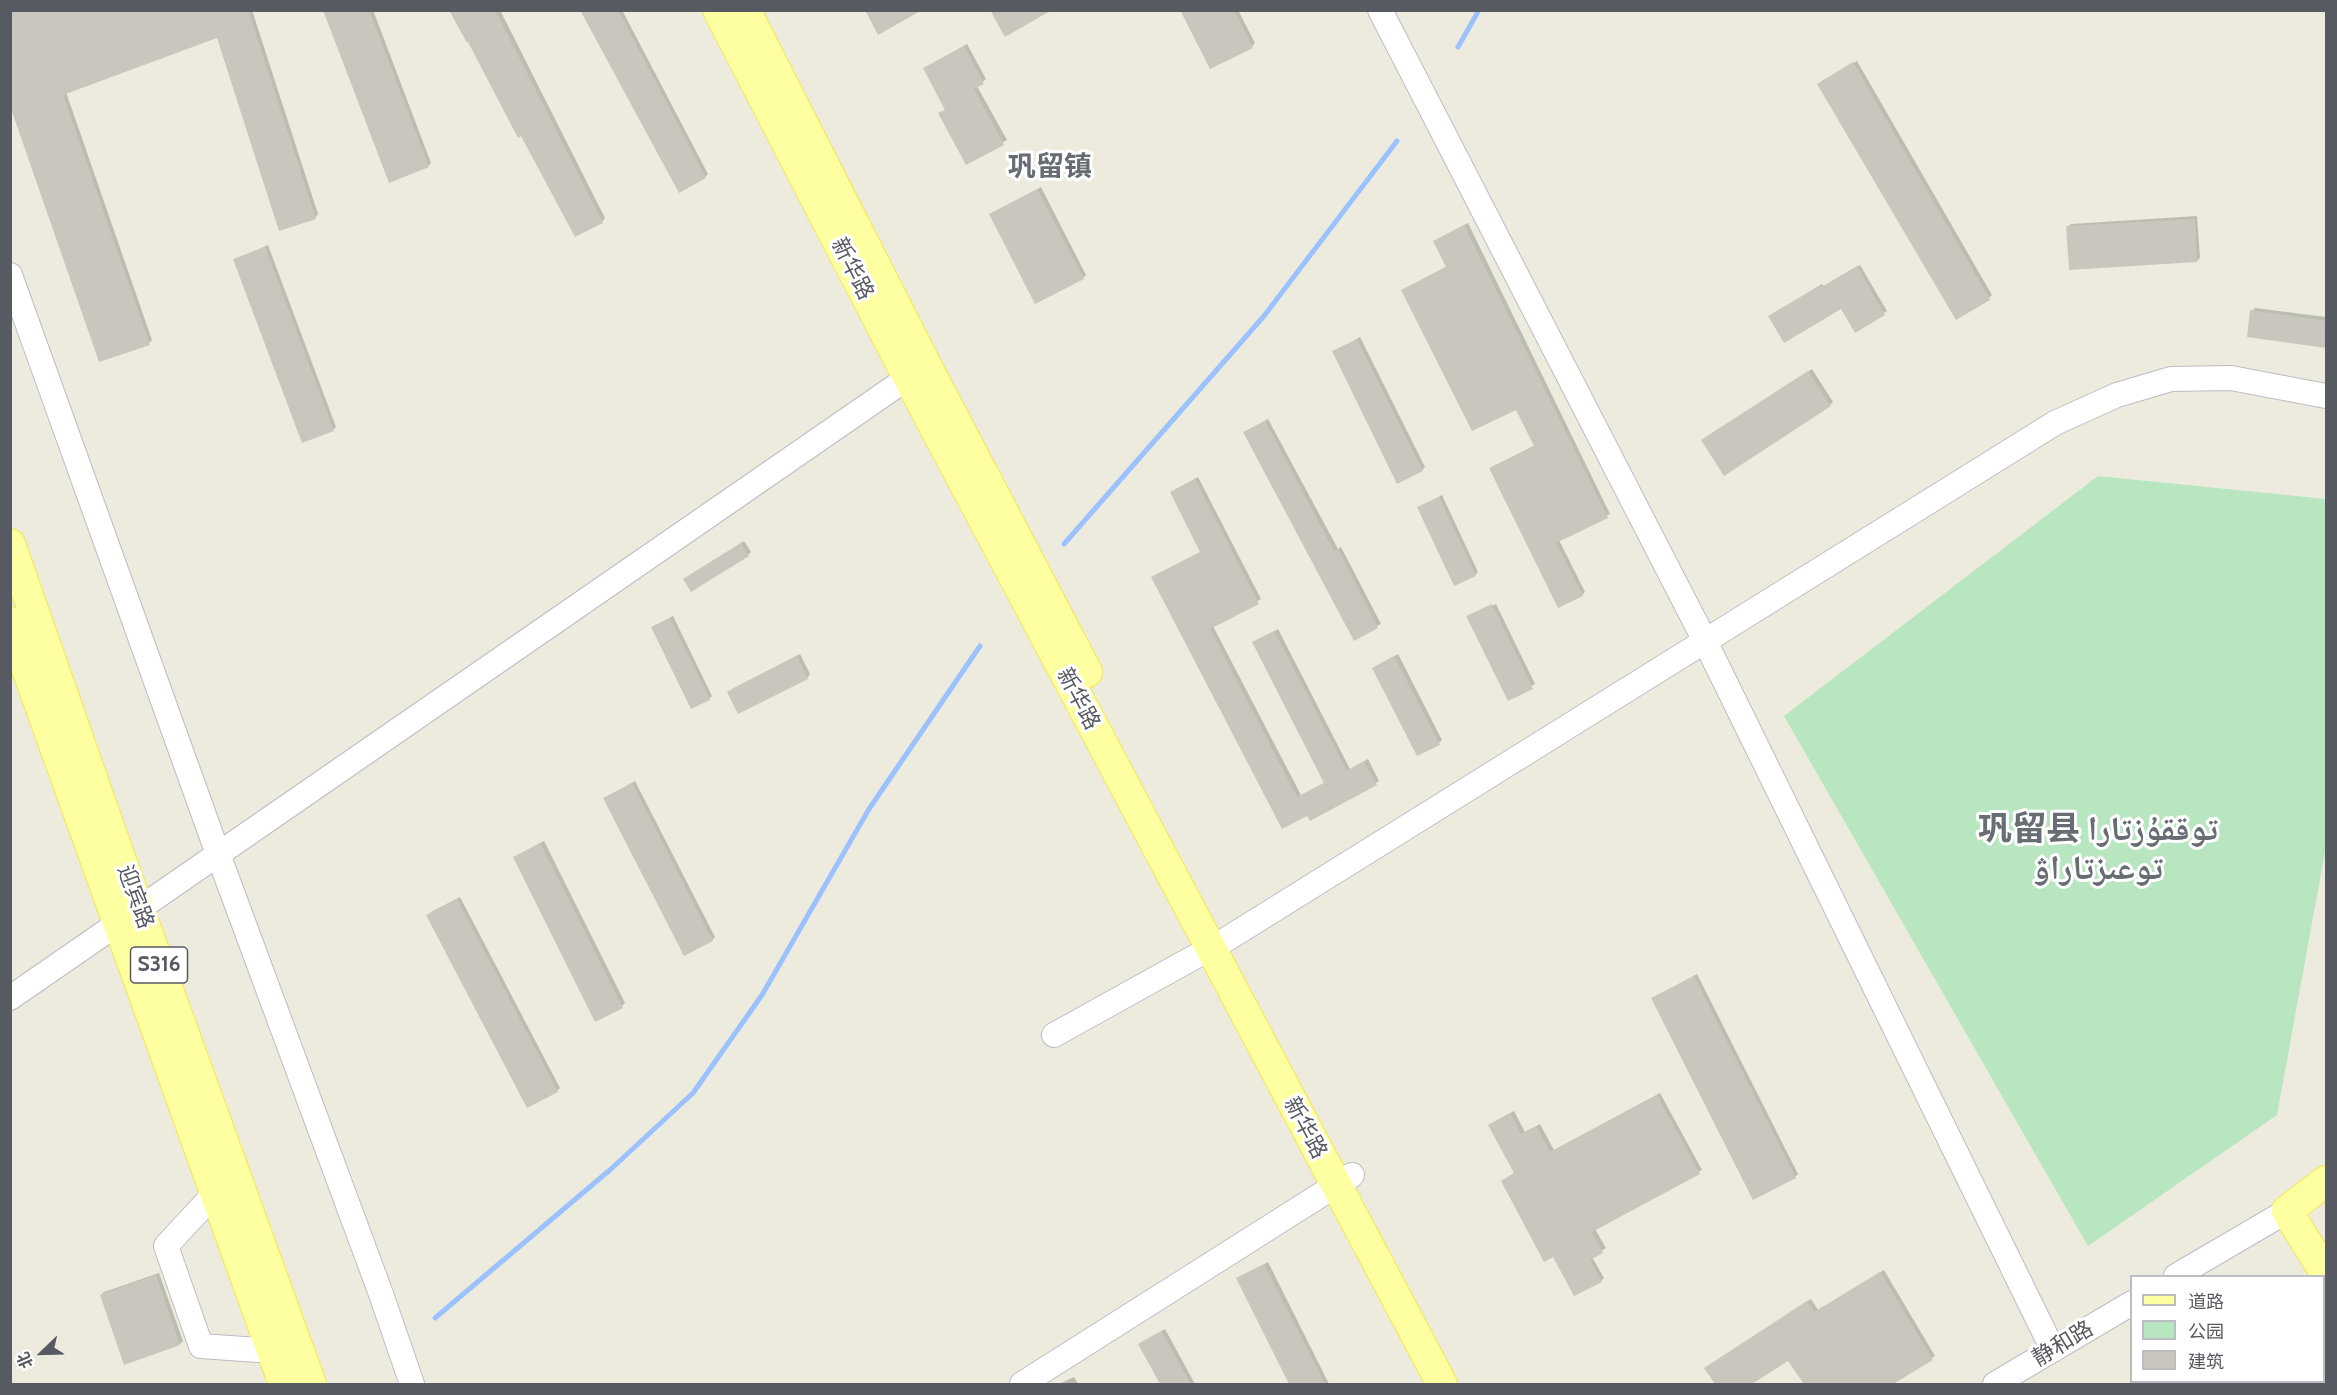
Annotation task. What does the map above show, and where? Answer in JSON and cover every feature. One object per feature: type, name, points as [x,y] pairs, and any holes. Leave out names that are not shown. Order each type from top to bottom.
[{"type":"main road","name":"新华路","points":[[718,10],[917,371],[1344,1180],[1442,1384]]},
{"type":"main road","name":"新华路","points":[[745,10],[917,371]]},
{"type":"main road","name":"迎宾路","points":[[10,544],[216,1192],[284,1384]]},
{"type":"main road","name":"迎宾路","points":[[10,622],[129,915],[311,1384]]},
{"type":"main road","name":"新华路","points":[[1344,1180],[1466,1384]]},
{"type":"main road","points":[[2326,1181],[2287,1211],[2326,1274]]},
{"type":"street","points":[[1380,10],[1705,641],[2053,1350]]},
{"type":"street","points":[[10,275],[412,1384]]},
{"type":"street","points":[[10,998],[917,371]]},
{"type":"street","points":[[1054,1035],[1218,944],[2055,423],[2117,395],[2170,379],[2231,378],[2326,396]]},
{"type":"street","points":[[1022,1384],[1344,1180]]},
{"type":"street","points":[[216,1192],[166,1246],[201,1346],[272,1352]]},
{"type":"street","points":[[2178,1275],[2287,1211]]},
{"type":"street","name":"静和路","points":[[1995,1384],[2130,1304]]},
{"type":"green space","points":[[2098,476],[2326,499],[2326,846],[2277,1115],[2088,1246],[1784,716]]},
{"type":"building","points":[[10,10],[248,10],[316,219],[279,231],[217,38],[63,95],[150,345],[99,362],[10,106]]},
{"type":"building","points":[[323,10],[369,10],[429,167],[389,183]]},
{"type":"building","points":[[449,10],[495,10],[603,223],[575,237],[521,136],[518,138]]},
{"type":"building","points":[[580,10],[618,10],[706,178],[679,193]]},
{"type":"building","points":[[865,10],[922,10],[878,35]]},
{"type":"building","points":[[990,10],[1052,10],[1005,37]]},
{"type":"building","points":[[1180,10],[1234,10],[1253,48],[1210,69]]},
{"type":"building","points":[[964,46],[984,84],[974,89],[1004,145],[966,165],[938,113],[945,110],[923,68]]},
{"type":"building","points":[[1853,62],[1990,300],[1956,320],[1817,84]]},
{"type":"building","points":[[1037,189],[1084,279],[1035,304],[989,214]]},
{"type":"building","points":[[2195,219],[2197,262],[2069,270],[2066,226]]},
{"type":"building","points":[[1464,225],[1608,518],[1556,543],[1583,596],[1558,608],[1489,468],[1534,446],[1516,410],[1472,431],[1401,290],[1446,267],[1433,241]]},
{"type":"building","points":[[265,247],[334,431],[302,443],[233,259]]},
{"type":"building","points":[[1857,266],[1885,315],[1855,333],[1841,309],[1784,343],[1768,316]]},
{"type":"building","points":[[2250,310],[2326,321],[2326,348],[2247,337]]},
{"type":"building","points":[[1357,339],[1423,471],[1397,484],[1332,351]]},
{"type":"building","points":[[1808,371],[1831,406],[1724,476],[1701,440]]},
{"type":"building","points":[[1265,421],[1334,551],[1338,549],[1378,628],[1354,641],[1243,432]]},
{"type":"building","points":[[1195,479],[1259,604],[1210,629],[1297,797],[1324,783],[1252,642],[1274,631],[1347,771],[1364,761],[1377,785],[1310,821],[1307,816],[1282,829],[1151,577],[1200,552],[1170,492]]},
{"type":"building","points":[[1439,497],[1476,576],[1454,586],[1417,507]]},
{"type":"building","points":[[741,543],[749,556],[691,592],[683,579]]},
{"type":"building","points":[[1492,604],[1533,689],[1508,701],[1466,616]]},
{"type":"building","points":[[670,618],[710,700],[691,709],[651,627]]},
{"type":"building","points":[[797,656],[808,679],[738,714],[727,692]]},
{"type":"building","points":[[1394,656],[1440,745],[1417,756],[1372,668]]},
{"type":"building","points":[[632,783],[713,941],[684,956],[603,798]]},
{"type":"building","points":[[540,843],[623,1008],[595,1022],[513,857]]},
{"type":"building","points":[[457,899],[558,1092],[527,1108],[426,915]]},
{"type":"building","points":[[1694,976],[1796,1178],[1753,1200],[1651,998]]},
{"type":"building","points":[[1657,1095],[1700,1174],[1592,1232],[1603,1253],[1590,1260],[1602,1282],[1574,1296],[1553,1257],[1544,1262],[1501,1181],[1514,1173],[1488,1125],[1510,1113],[1521,1134],[1536,1126],[1550,1152]]},
{"type":"building","points":[[1264,1264],[1325,1384],[1289,1384],[1236,1278]]},
{"type":"building","points":[[1880,1272],[1933,1360],[1893,1384],[1804,1384],[1788,1361],[1752,1384],[1715,1384],[1704,1368],[1807,1301],[1814,1312]]},
{"type":"building","points":[[156,1275],[180,1345],[124,1365],[100,1295]]},
{"type":"building","points":[[1161,1331],[1191,1384],[1160,1384],[1138,1344]]},
{"type":"waterway","points":[[1458,47],[1479,10]]},
{"type":"waterway","points":[[1064,544],[1264,316],[1397,141]]},
{"type":"waterway","points":[[435,1318],[611,1169],[693,1093],[762,995],[869,809],[980,646]]},
{"type":"district","name":"巩留镇","points":[[1050,168]]},
{"type":"district","name":"巩留县 توققۇزتارا توعىزتاراۋ","points":[[2098,850]]}]
